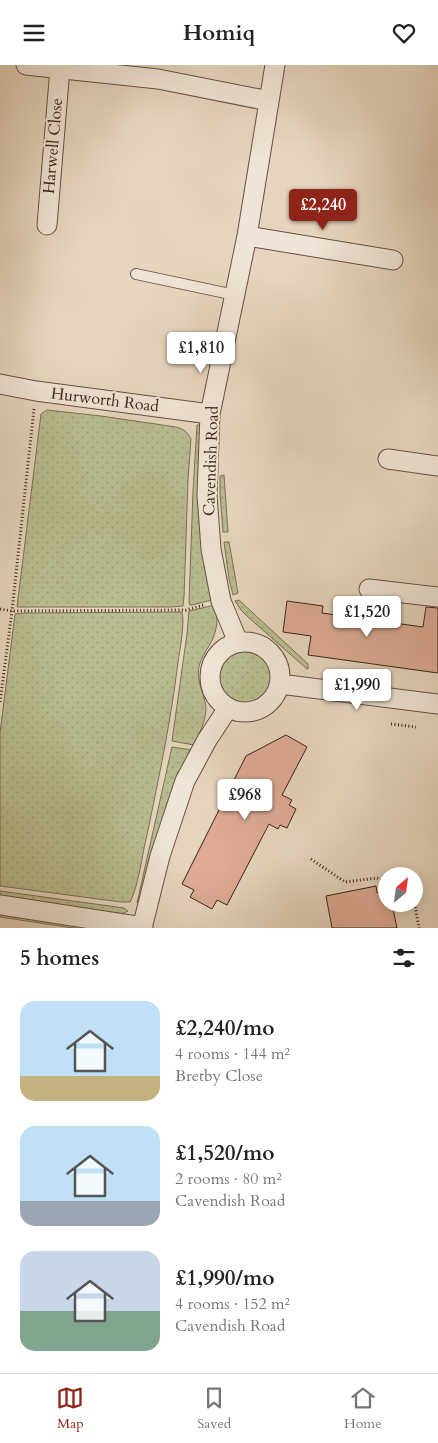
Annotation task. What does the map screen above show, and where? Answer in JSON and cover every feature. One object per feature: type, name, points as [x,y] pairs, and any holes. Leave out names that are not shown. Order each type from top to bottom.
[{"type":"street","points":[[26,65],[158,79],[269,101]]},
{"type":"street","name":"Cavendish Road","points":[[238,642],[221,601],[211,549],[207,495],[210,414],[247,237],[275,65]]},
{"type":"street","name":"Harwell Close","points":[[47,225],[60,68]]},
{"type":"street","points":[[247,237],[393,260]]},
{"type":"street","name":"Hurworth Road","points":[[0,384],[36,391],[210,414]]},
{"type":"street","points":[[388,459],[438,467]]},
{"type":"street","points":[[369,589],[438,597]]},
{"type":"street","points":[[238,642],[250,642],[261,645],[277,661],[280,672],[280,684],[276,695],[270,703],[249,713],[238,712],[219,702],[209,683],[213,661],[219,652],[238,642]]},
{"type":"street","points":[[280,684],[438,704]]},
{"type":"street","points":[[0,905],[142,928],[160,856],[185,781],[207,739],[228,708]]},
{"type":"lane","points":[[136,274],[235,295]]},
{"type":"path","points":[[0,702],[36,391]]},
{"type":"path","points":[[0,609],[12,611],[186,610],[221,601]]},
{"type":"path","points":[[391,724],[416,727]]},
{"type":"path","points":[[311,859],[345,882],[378,878]]},
{"type":"path","points":[[416,913],[419,928]]},
{"type":"green space","points":[[47,410],[176,427],[188,434],[191,439],[183,606],[17,607],[41,414]]},
{"type":"green space","points":[[197,425],[200,425],[201,429],[212,600],[190,605],[193,491]]},
{"type":"green space","points":[[224,475],[228,532],[223,532],[220,493],[220,476]]},
{"type":"green space","points":[[224,542],[229,542],[238,593],[233,595],[229,579]]},
{"type":"green space","points":[[239,600],[308,664],[308,669],[241,610],[235,601]]},
{"type":"green space","points":[[215,605],[217,615],[215,631],[212,641],[203,656],[198,672],[206,708],[204,723],[194,745],[172,741],[189,611]]},
{"type":"green space","points":[[182,612],[182,636],[168,727],[138,878],[130,902],[0,886],[0,733],[15,614]]},
{"type":"green space","points":[[245,650],[255,652],[264,658],[270,667],[272,677],[270,687],[264,696],[255,702],[245,704],[235,702],[226,696],[220,687],[218,677],[220,667],[226,658],[235,652]]},
{"type":"green space","points":[[172,747],[192,750],[142,898],[137,903]]},
{"type":"green space","points":[[0,891],[124,908],[128,911],[121,914],[0,897]]},
{"type":"green space","points":[[0,912],[76,926],[73,928],[0,917]]},
{"type":"building","points":[[287,601],[323,606],[322,613],[423,627],[426,607],[438,608],[438,673],[308,655],[311,636],[283,632]]},
{"type":"building","points":[[286,735],[307,747],[282,795],[292,800],[289,805],[296,809],[287,828],[280,825],[278,829],[269,824],[227,905],[217,900],[212,909],[190,897],[194,890],[182,884],[246,756]]},
{"type":"building","points":[[376,886],[378,913],[394,913],[397,928],[332,928],[326,896]]}]
